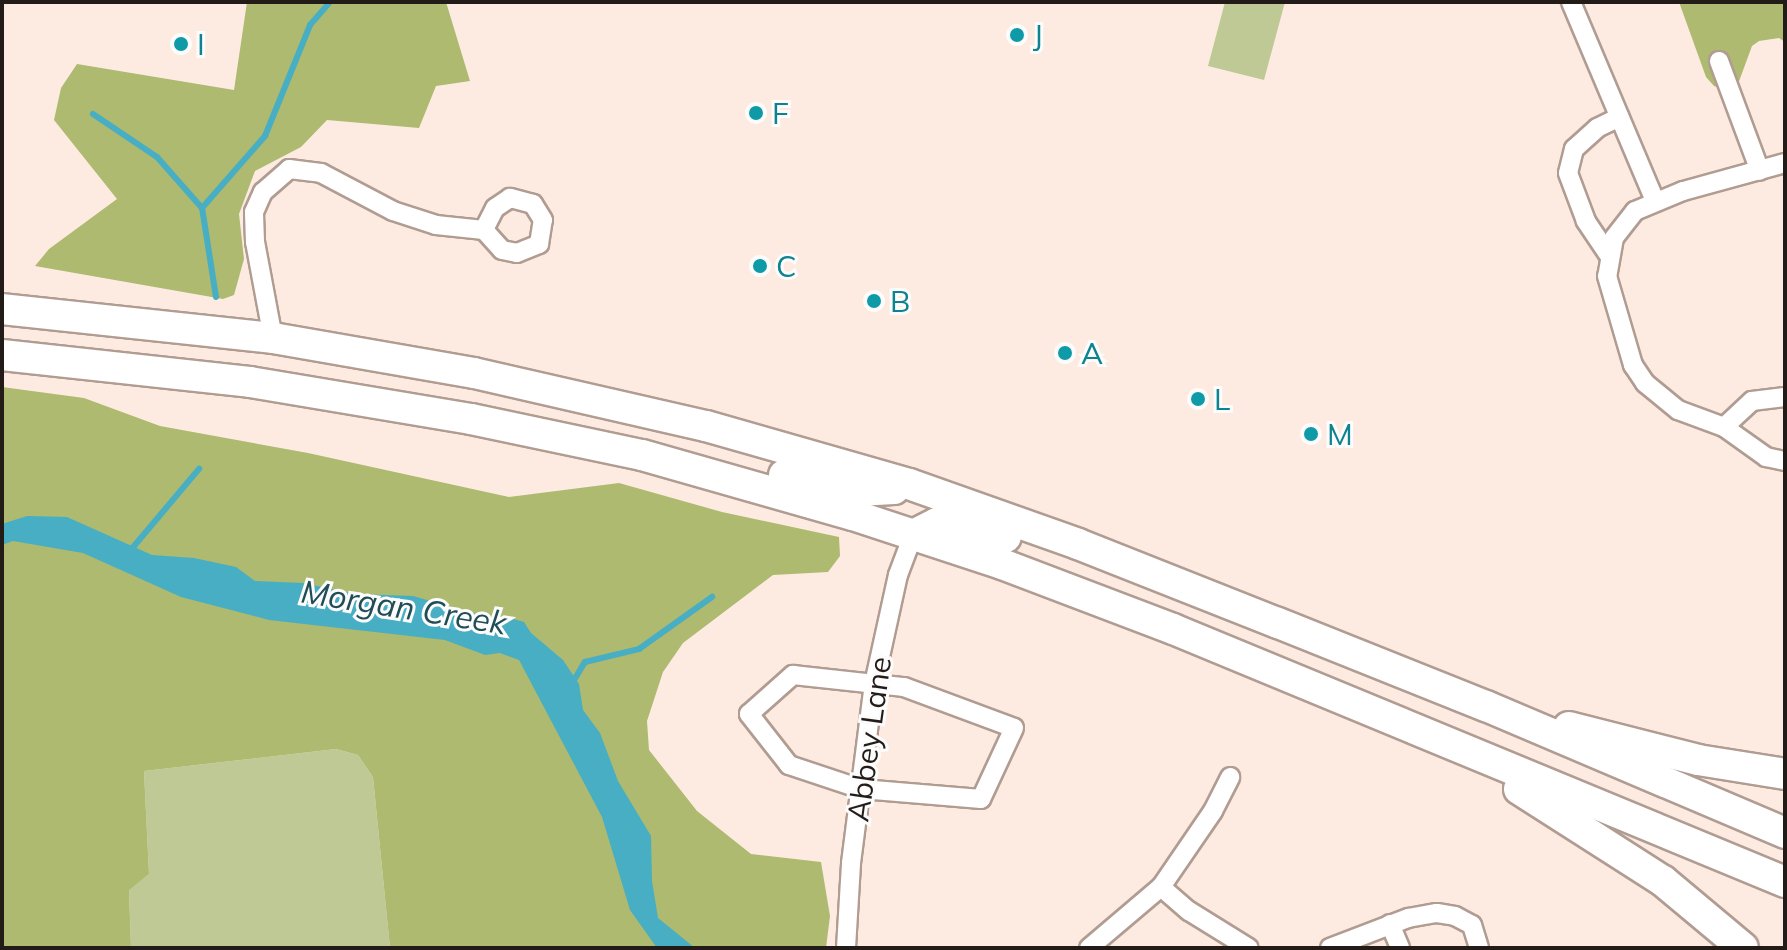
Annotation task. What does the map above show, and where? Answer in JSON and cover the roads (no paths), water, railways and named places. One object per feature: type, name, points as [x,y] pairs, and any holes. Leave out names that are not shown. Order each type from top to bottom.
[{"type":"highway","points":[[2,309],[273,338],[474,373],[622,405],[909,484],[1148,571],[1486,706],[1785,833]]},
{"type":"highway","points":[[2,355],[250,382],[443,414],[570,439],[714,475],[913,535],[1119,608],[1785,882]]},
{"type":"highway","points":[[570,439],[675,447],[858,491],[884,491],[909,484]]},
{"type":"highway","points":[[913,535],[937,523],[954,523],[1047,550],[1148,571]]},
{"type":"highway","points":[[1486,706],[1698,760],[1785,774]]},
{"type":"highway","points":[[1431,738],[1589,831],[1663,881],[1743,948]]},
{"type":"street","points":[[1571,2],[1655,201]]},
{"type":"street","points":[[1719,61],[1760,171]]},
{"type":"street","points":[[1608,254],[1586,221],[1568,173],[1574,149],[1597,128],[1620,117]]},
{"type":"street","points":[[1785,163],[1655,201],[1635,211],[1622,225],[1608,254],[1610,290],[1633,365],[1645,383],[1678,410],[1724,427],[1766,457],[1785,461]]},
{"type":"street","points":[[273,338],[255,242],[254,212],[272,180],[289,169],[321,173],[393,211],[436,225],[484,230]]},
{"type":"street","points":[[1724,427],[1752,401],[1785,397]]},
{"type":"street","name":"Abbey Lane","points":[[846,948],[850,876],[874,684],[898,575],[913,535]]},
{"type":"street","points":[[793,675],[904,687],[1014,728],[981,799],[861,789],[789,765],[749,714],[793,675]]},
{"type":"street","points":[[1089,948],[1161,887],[1213,811],[1230,777]]},
{"type":"street","points":[[1161,887],[1189,911],[1249,948]]},
{"type":"street","points":[[1330,948],[1422,914],[1455,916],[1472,925],[1479,948]]},
{"type":"street","points":[[1390,924],[1400,948]]},
{"type":"water","name":"Morgan Creek","points":[[27,516],[67,517],[152,555],[194,558],[236,567],[255,581],[303,583],[355,594],[413,596],[494,619],[506,617],[524,622],[531,633],[563,660],[579,684],[583,710],[600,733],[618,781],[651,836],[652,881],[658,918],[695,948],[657,948],[630,910],[602,817],[519,660],[500,653],[485,655],[445,640],[269,620],[181,597],[83,553],[13,541],[2,545],[2,524]]},
{"type":"waterway","points":[[216,297],[202,208],[265,136],[310,25],[330,2]]},
{"type":"waterway","points":[[93,114],[157,157],[202,208]]},
{"type":"waterway","points":[[129,552],[199,469]]},
{"type":"waterway","points":[[571,685],[585,662],[639,649],[712,597]]},
{"type":"place","name":"J","points":[[1017,35]]},
{"type":"place","name":"I","points":[[181,44]]},
{"type":"place","name":"F","points":[[756,113]]},
{"type":"place","name":"C","points":[[760,266]]},
{"type":"place","name":"B","points":[[874,301]]},
{"type":"place","name":"A","points":[[1065,353]]},
{"type":"place","name":"L","points":[[1198,399]]},
{"type":"place","name":"M","points":[[1311,434]]}]
